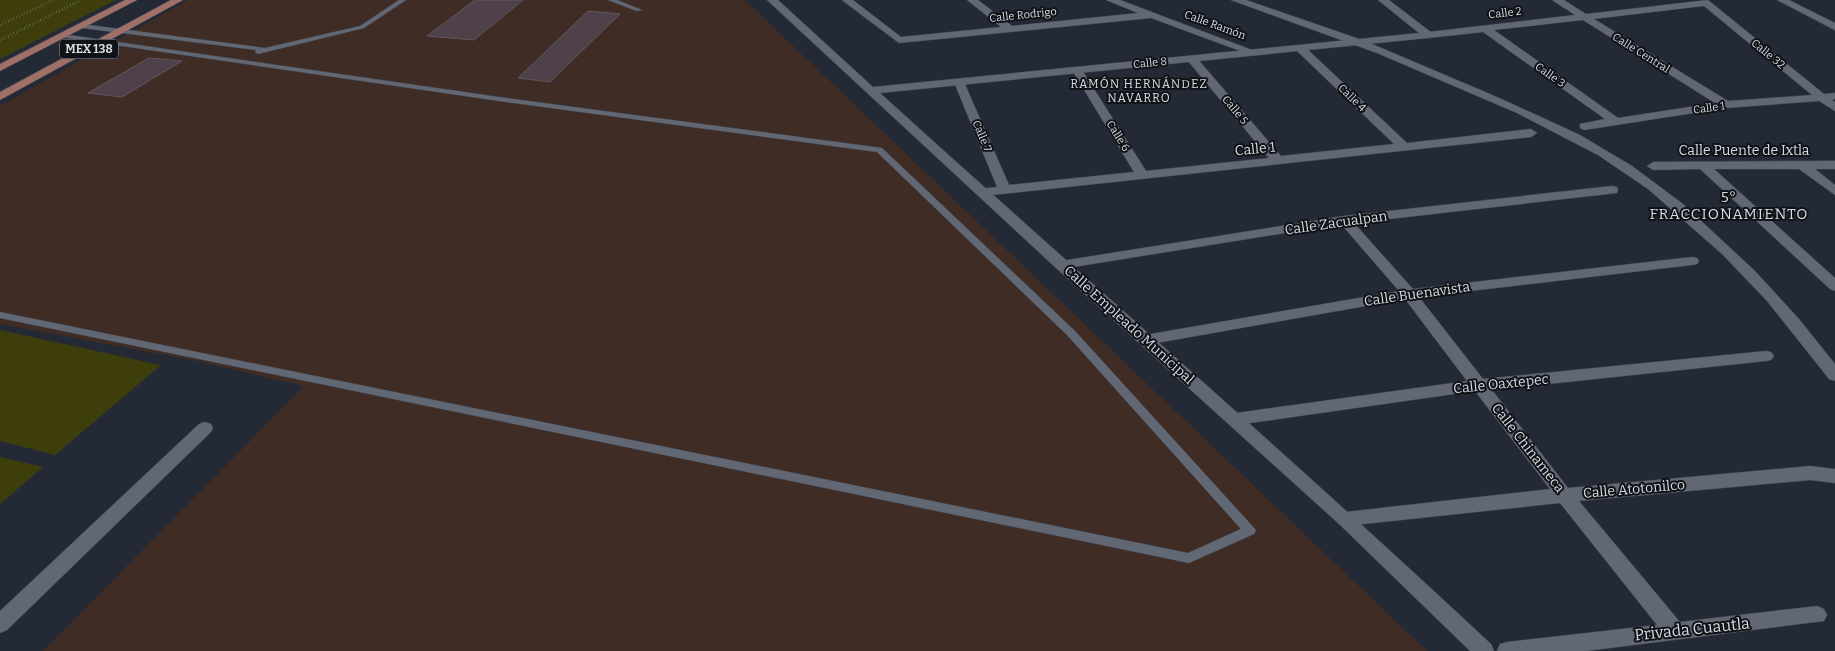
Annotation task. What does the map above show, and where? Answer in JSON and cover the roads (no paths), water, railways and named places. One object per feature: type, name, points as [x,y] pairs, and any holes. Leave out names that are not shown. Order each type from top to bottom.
[{"type":"main road","name":"MEX 138","points":[[0,68],[132,0]]},
{"type":"main road","name":"MEX 138","points":[[0,98],[178,0]]},
{"type":"main road","points":[[111,11],[111,14],[119,16],[148,17]]},
{"type":"street","name":"Calle Empleado Municipal","points":[[772,0],[873,90],[1061,265],[1345,518],[1484,651]]},
{"type":"street","name":"Calle Rodrigo","points":[[847,0],[899,40],[1150,15]]},
{"type":"street","points":[[972,0],[1010,28]]},
{"type":"street","name":"Calle Ramón","points":[[1111,0],[1254,53]]},
{"type":"street","points":[[1236,0],[1361,43],[1485,95],[1560,130],[1651,185],[1739,260],[1807,337],[1835,375]]},
{"type":"street","points":[[1383,0],[1428,35]]},
{"type":"street","name":"Calle Central","points":[[1557,0],[1726,106]]},
{"type":"street","points":[[1782,0],[1835,27]]},
{"type":"street","name":"Calle 2","points":[[1428,35],[1704,1]]},
{"type":"street","name":"Calle 32","points":[[1704,1],[1835,108]]},
{"type":"street","name":"Calle 3","points":[[1484,28],[1615,121]]},
{"type":"street","name":"Calle 8","points":[[873,90],[1428,35]]},
{"type":"street","name":"Calle 4","points":[[1301,48],[1404,146]]},
{"type":"street","name":"Calle 5","points":[[1192,59],[1278,161]]},
{"type":"street","name":"Calle 6","points":[[1077,70],[1143,176]]},
{"type":"street","name":"Calle 7","points":[[959,82],[1004,190]]},
{"type":"street","name":"Calle 1","points":[[1584,126],[1726,106],[1835,96]]},
{"type":"street","name":"Calle 1","points":[[983,192],[1531,134]]},
{"type":"street","points":[[1802,165],[1835,191]]},
{"type":"street","name":"Calle Puente de Ixtla","points":[[1653,166],[1835,165]]},
{"type":"street","points":[[1702,166],[1835,286]]},
{"type":"street","name":"Calle Zacualpan","points":[[1061,265],[1344,220],[1612,190]]},
{"type":"street","name":"Calle Chinameca","points":[[1344,220],[1409,294],[1564,495],[1674,630]]},
{"type":"street","name":"Calle Buenavista","points":[[1145,340],[1409,294],[1692,261]]},
{"type":"street","name":"Calle Oaxtepec","points":[[1236,419],[1480,385],[1766,356]]},
{"type":"street","points":[[0,624],[205,428]]},
{"type":"street","name":"Calle Atotonilco","points":[[1345,518],[1564,495],[1810,473],[1835,476]]},
{"type":"street","name":"Privada Cuautla","points":[[1507,651],[1674,630],[1817,615]]},
{"type":"lane","points":[[244,61],[262,50],[362,27],[402,0]]},
{"type":"lane","points":[[611,0],[640,10]]},
{"type":"lane","points":[[82,26],[124,30],[262,50]]},
{"type":"lane","points":[[0,315],[1188,558],[1250,530],[1071,333],[879,150],[500,99],[62,36]]},
{"type":"district","name":"RAMÓN HERNÁNDEZ NAVARRO","points":[[1139,91]]},
{"type":"district","name":"5° FRACCIONAMIENTO","points":[[1729,206]]}]
